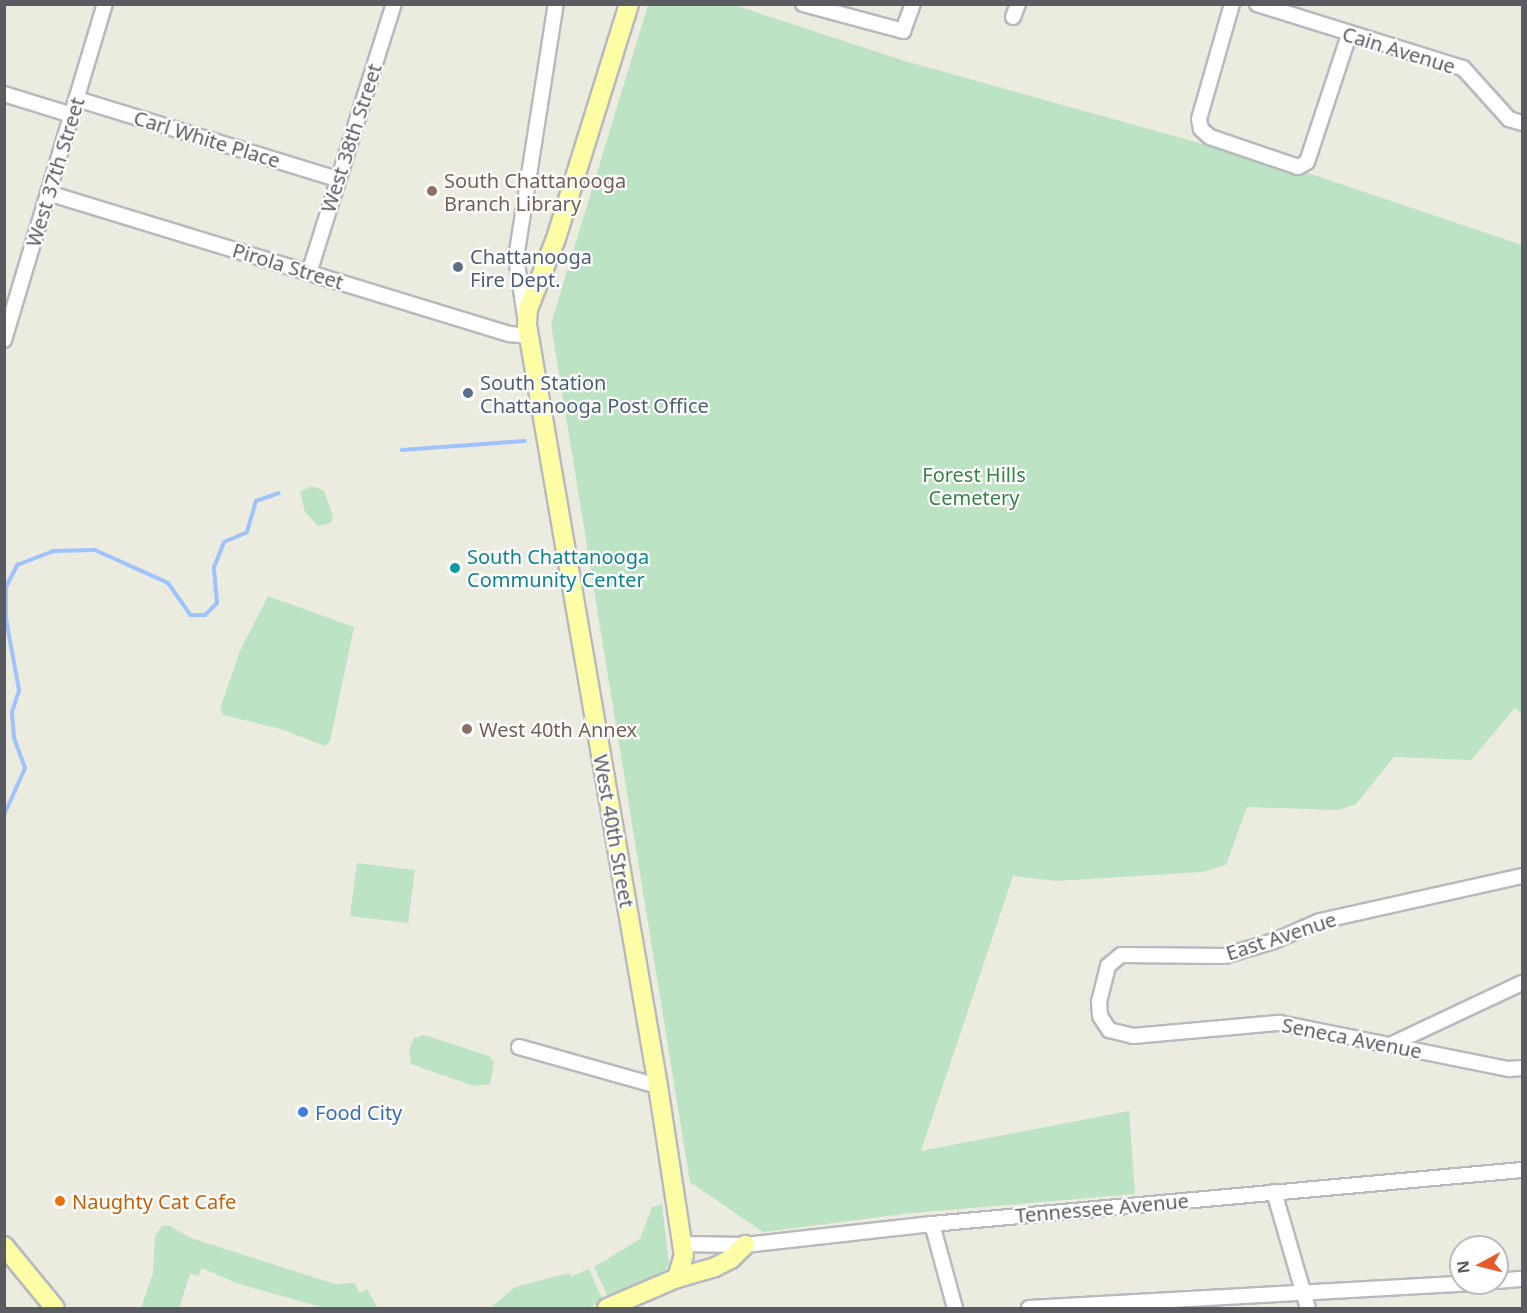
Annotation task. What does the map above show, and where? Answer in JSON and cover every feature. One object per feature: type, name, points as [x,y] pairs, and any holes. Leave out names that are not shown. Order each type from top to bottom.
[{"type":"main road","name":"West 40th Street","points":[[629,4],[555,241],[528,309],[528,330],[682,1244],[684,1264],[677,1278]]},
{"type":"main road","points":[[607,1308],[677,1278],[713,1268],[731,1259],[745,1245]]},
{"type":"main road","points":[[4,1246],[55,1308]]},
{"type":"street","name":"West 37th Street","points":[[4,340],[105,4]]},
{"type":"street","name":"West 38th Street","points":[[309,273],[393,4]]},
{"type":"street","points":[[528,330],[516,258],[556,4]]},
{"type":"street","points":[[803,4],[903,31],[913,4]]},
{"type":"street","points":[[1232,4],[1199,119],[1200,129],[1210,137],[1298,167],[1307,162],[1349,35]]},
{"type":"street","name":"Cain Avenue","points":[[1257,4],[1349,35],[1463,68],[1509,119],[1522,123]]},
{"type":"street","points":[[4,94],[72,115]]},
{"type":"street","name":"Carl White Place","points":[[77,99],[337,179]]},
{"type":"street","name":"Pirola Street","points":[[48,193],[510,334],[528,330]]},
{"type":"street","name":"East Avenue","points":[[1109,1030],[1100,1016],[1101,984],[1108,966],[1120,955],[1224,957],[1320,921],[1522,876]]},
{"type":"street","points":[[1390,1045],[1522,983]]},
{"type":"street","name":"Seneca Avenue","points":[[1109,1030],[1133,1036],[1280,1023],[1509,1068],[1522,1068]]},
{"type":"street","points":[[519,1047],[657,1086]]},
{"type":"street","name":"Tennessee Avenue","points":[[682,1244],[745,1245],[932,1224],[1522,1170]]},
{"type":"street","points":[[1274,1192],[1308,1308]]},
{"type":"street","points":[[932,1224],[955,1308]]},
{"type":"street","points":[[1029,1308],[1449,1284]]},
{"type":"green space","name":"Forest Hills Cemetery","points":[[648,5],[734,5],[905,61],[1311,174],[1522,245],[1522,714],[1515,708],[1471,760],[1394,757],[1356,804],[1338,810],[1247,807],[1226,865],[1202,872],[1056,881],[1013,876],[921,1151],[1129,1111],[1135,1194],[912,1213],[763,1232],[690,1182],[551,324]]},
{"type":"green space","points":[[312,486],[324,491],[333,516],[331,523],[318,526],[305,512],[300,492]]},
{"type":"green space","points":[[268,596],[354,627],[330,741],[325,746],[281,729],[223,715],[220,709],[240,651]]},
{"type":"green space","points":[[357,863],[415,870],[408,923],[350,916]]},
{"type":"green space","points":[[424,1035],[489,1056],[494,1062],[490,1084],[474,1086],[411,1064],[409,1050],[414,1038]]},
{"type":"green space","points":[[662,1204],[669,1265],[662,1273],[609,1299],[594,1267],[640,1239],[652,1207]]},
{"type":"green space","points":[[168,1225],[191,1238],[335,1284],[355,1283],[359,1293],[367,1289],[378,1308],[325,1308],[239,1284],[202,1268],[198,1276],[190,1274],[179,1308],[141,1308],[153,1273],[155,1236],[162,1226]]},
{"type":"green space","points":[[589,1269],[603,1301],[588,1308],[490,1308],[515,1287],[569,1273],[571,1277]]},
{"type":"waterway","points":[[402,450],[525,441]]},
{"type":"waterway","points":[[4,815],[25,768],[14,737],[12,712],[19,690],[6,619],[6,587],[17,565],[53,551],[95,550],[168,583],[190,615],[205,615],[217,603],[214,567],[224,542],[247,532],[256,501],[279,493]]},
{"type":"place","name":"South Chattanooga Branch Library","points":[[432,191]]},
{"type":"place","name":"Chattanooga Fire Dept.","points":[[458,267]]},
{"type":"place","name":"South Station Chattanooga Post Office","points":[[468,393]]},
{"type":"place","name":"South Chattanooga Community Center","points":[[455,568]]},
{"type":"place","name":"West 40th Annex","points":[[467,729]]},
{"type":"place","name":"Food City","points":[[303,1112]]},
{"type":"place","name":"Naughty Cat Cafe","points":[[60,1201]]}]
